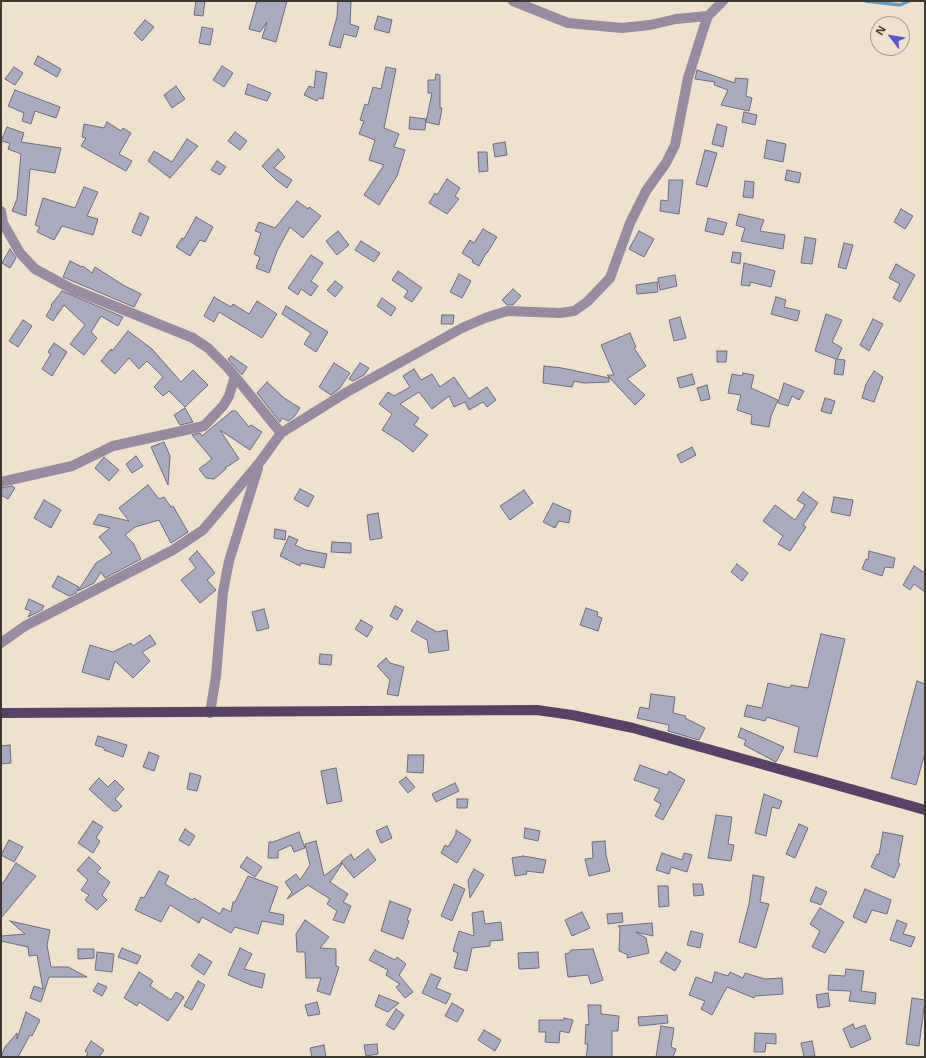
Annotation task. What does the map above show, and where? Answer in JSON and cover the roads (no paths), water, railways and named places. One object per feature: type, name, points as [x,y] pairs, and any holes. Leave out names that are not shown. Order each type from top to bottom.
[{"type":"main road","points":[[1,713],[537,710],[572,715],[633,728],[925,810]]},
{"type":"street","points":[[513,1],[568,23],[622,28],[650,25],[676,19],[708,16]]},
{"type":"street","points":[[1,643],[42,616],[143,566],[203,530],[260,462],[280,433],[347,392],[467,325],[507,311],[560,313],[574,311],[587,302],[610,278],[630,223],[646,191],[666,163],[675,145],[688,78],[708,16],[723,1]]},
{"type":"street","points":[[1,211],[3,223],[20,253],[35,269],[72,289],[193,338],[208,348],[235,376],[280,433]]},
{"type":"street","points":[[1,482],[72,466],[114,446],[204,426],[223,406],[229,396],[235,376]]},
{"type":"street","points":[[210,712],[216,676],[219,622],[224,584],[229,561],[260,462]]},
{"type":"waterway","points":[[866,1],[900,5],[909,1]]}]
